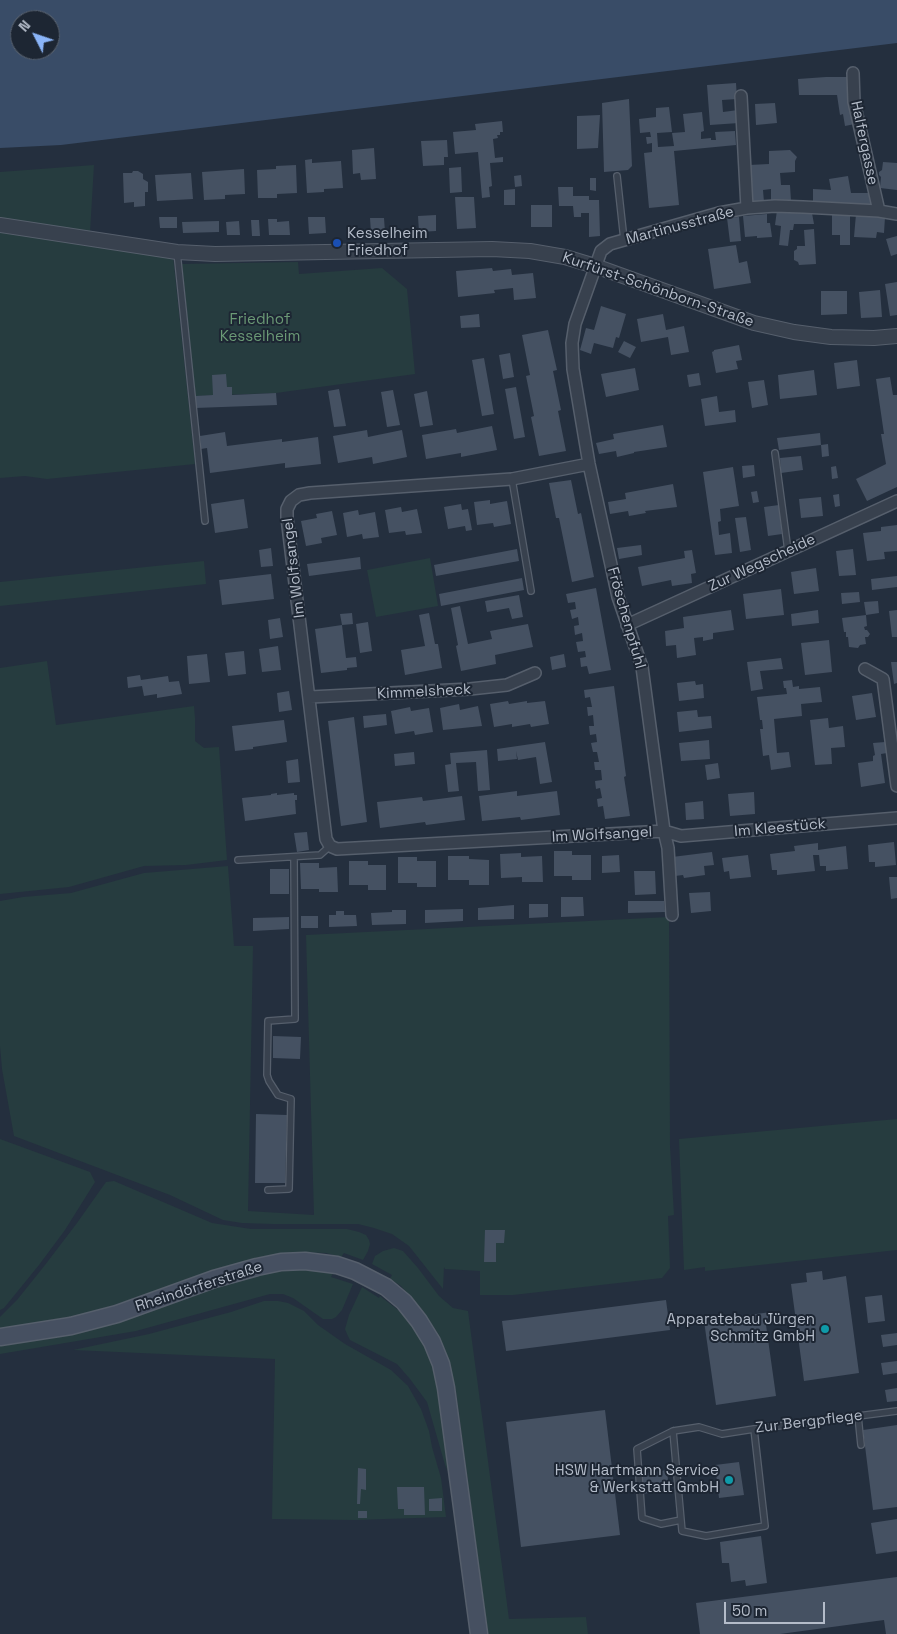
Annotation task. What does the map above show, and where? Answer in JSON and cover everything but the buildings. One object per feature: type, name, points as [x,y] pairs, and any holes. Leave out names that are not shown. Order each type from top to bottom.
[{"type":"main road","name":"Rheindörferstraße","points":[[0,1337],[70,1326],[117,1314],[214,1280],[281,1262],[306,1261],[337,1265],[355,1271],[386,1286],[404,1302],[419,1321],[432,1342],[441,1364],[446,1388],[479,1634]]},
{"type":"street","name":"Halfergasse","points":[[853,73],[854,102],[879,211]]},
{"type":"street","points":[[741,96],[747,208]]},
{"type":"street","name":"Martinusstraße","points":[[595,266],[601,251],[610,244],[718,213],[747,208],[793,207],[879,211],[897,214]]},
{"type":"street","name":"Kurfürst-Schönborn-Straße","points":[[0,225],[177,252],[215,254],[492,249],[530,251],[565,257],[595,266],[754,323],[794,332],[831,337],[874,338],[897,336]]},
{"type":"street","name":"Fröschenpfuhl","points":[[595,266],[575,324],[572,343],[573,369],[590,464],[618,598],[642,667],[664,831],[668,848],[672,915]]},
{"type":"street","name":"Im Wolfsangel","points":[[590,464],[512,479],[310,493],[299,495],[291,501],[287,509],[287,518],[326,839],[330,846],[337,849],[664,831]]},
{"type":"street","name":"Zur Wegscheide","points":[[627,625],[897,501]]},
{"type":"street","points":[[865,669],[883,679],[897,786]]},
{"type":"street","name":"Kimmelsheck","points":[[310,697],[470,690],[507,686],[535,673]]},
{"type":"street","name":"Im Kleestück","points":[[664,831],[682,836],[897,818]]},
{"type":"lane","points":[[617,176],[624,240]]},
{"type":"lane","points":[[177,252],[205,520]]},
{"type":"lane","points":[[775,453],[788,551]]},
{"type":"lane","points":[[512,479],[531,591]]},
{"type":"lane","name":"Im Wolfsangel","points":[[238,860],[320,855],[330,846]]},
{"type":"lane","points":[[268,1190],[289,1189],[291,1099],[278,1094],[267,1075],[268,1021],[295,1018],[294,857]]},
{"type":"lane","name":"Zur Bergpflege","points":[[673,1430],[699,1427],[722,1434],[897,1411]]},
{"type":"lane","points":[[858,1416],[861,1445]]},
{"type":"lane","points":[[681,1520],[661,1524],[642,1518],[637,1449],[673,1430],[682,1531],[706,1536],[765,1526],[754,1430]]},
{"type":"green space","points":[[94,165],[90,233],[0,218],[0,172]]},
{"type":"green space","points":[[0,231],[173,256],[195,464],[47,479],[25,476],[0,478]]},
{"type":"green space","name":"Friedhof Kesselheim","points":[[298,262],[299,274],[382,268],[407,289],[415,374],[276,393],[195,396],[182,264]]},
{"type":"green space","points":[[430,558],[438,606],[376,617],[367,570]]},
{"type":"green space","points":[[204,561],[206,584],[0,606],[0,582]]},
{"type":"green space","points":[[47,661],[56,725],[194,706],[195,741],[204,748],[219,747],[227,860],[186,865],[144,866],[69,887],[0,894],[0,668]]},
{"type":"green space","points":[[228,866],[234,946],[253,946],[248,1211],[314,1215],[306,935],[669,917],[670,1146],[674,1215],[668,1216],[670,1268],[662,1278],[513,1295],[480,1295],[480,1271],[445,1269],[444,1267],[443,1289],[409,1246],[392,1234],[358,1224],[273,1224],[223,1220],[170,1195],[14,1136],[2,1069],[0,1046],[0,901],[71,893],[144,873]]},
{"type":"green space","points":[[897,1119],[897,1250],[705,1271],[705,1267],[684,1270],[679,1139]]},
{"type":"green space","points":[[0,1139],[90,1172],[95,1182],[65,1230],[39,1265],[4,1308],[0,1310]]},
{"type":"green space","points":[[114,1181],[212,1223],[251,1229],[347,1229],[366,1235],[370,1244],[363,1260],[344,1253],[341,1257],[326,1253],[297,1252],[260,1257],[81,1315],[0,1329],[0,1317],[17,1300],[45,1265],[106,1182]]},
{"type":"green space","points":[[394,1248],[403,1251],[439,1296],[453,1308],[468,1311],[509,1619],[586,1617],[588,1634],[488,1634],[456,1391],[437,1332],[423,1311],[401,1286],[390,1279],[392,1275],[372,1264],[375,1256],[383,1251]]},
{"type":"green space","points":[[301,1269],[333,1273],[331,1277],[353,1284],[342,1310],[336,1317],[323,1319],[293,1298],[283,1294],[270,1294],[136,1331],[0,1354],[0,1344],[47,1339],[123,1321],[234,1281],[269,1272]]},
{"type":"green space","points":[[362,1287],[379,1298],[380,1296],[407,1317],[424,1345],[431,1361],[440,1398],[450,1476],[445,1465],[427,1402],[397,1364],[350,1340],[347,1334],[345,1329],[349,1315]]},
{"type":"green space","points":[[264,1301],[288,1303],[304,1311],[318,1325],[345,1344],[391,1370],[408,1386],[421,1409],[429,1431],[441,1478],[446,1517],[355,1520],[272,1519],[275,1359],[73,1350],[149,1334]]},
{"type":"water","points":[[0,0],[897,0],[897,43],[61,145],[0,148]]},
{"type":"place","name":"Kesselheim Friedhof","points":[[337,243]]},
{"type":"place","name":"Apparatebau Jürgen Schmitz GmbH","points":[[825,1329]]},
{"type":"place","name":"HSW Hartmann Service & Werkstatt GmbH","points":[[729,1480]]}]
